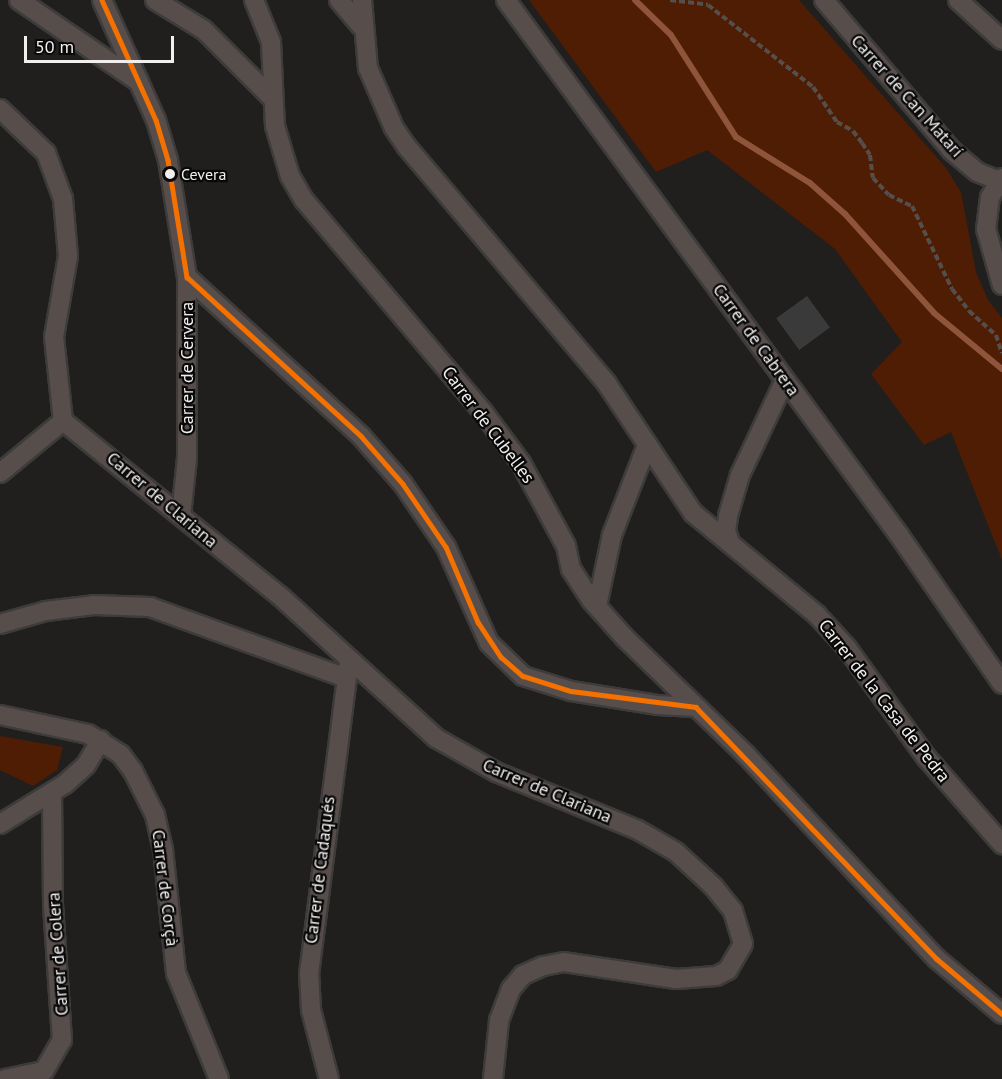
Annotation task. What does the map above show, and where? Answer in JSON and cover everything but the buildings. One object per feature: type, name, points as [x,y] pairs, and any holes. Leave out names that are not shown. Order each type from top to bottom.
[{"type":"street","points":[[19,0],[140,82]]},
{"type":"street","name":"Carrer de Cervera","points":[[102,0],[140,82],[168,160],[187,277],[187,458],[181,516]]},
{"type":"street","points":[[155,0],[204,30],[271,97]]},
{"type":"street","name":"Carrer de Cubelles","points":[[254,0],[271,42],[271,97],[281,150],[304,200],[476,404],[521,463],[566,546],[571,569],[597,606],[746,755],[937,959],[1002,1014]]},
{"type":"street","points":[[339,0],[362,27]]},
{"type":"street","points":[[362,0],[362,27],[368,68],[394,128],[407,147],[607,384],[693,513],[730,542]]},
{"type":"street","name":"Carrer de Cabrera","points":[[506,0],[785,380],[1002,684]]},
{"type":"street","name":"Carrer de Can Matarí","points":[[824,0],[951,150],[977,172],[1000,179]]},
{"type":"street","points":[[958,0],[1002,40]]},
{"type":"street","points":[[0,109],[46,153],[63,199],[68,256],[54,337],[63,422],[0,473]]},
{"type":"street","points":[[1000,179],[990,197],[986,229],[1002,285]]},
{"type":"street","points":[[187,277],[361,436],[403,484],[446,547],[489,643],[523,676],[571,691],[657,705],[696,707]]},
{"type":"street","points":[[730,542],[726,531],[740,475],[785,380]]},
{"type":"street","name":"Carrer de Clariana","points":[[63,422],[280,596],[436,738],[461,754],[638,830],[676,852],[713,886],[740,928],[743,944],[738,957],[716,976],[676,979],[564,962],[543,966],[523,975],[511,988],[499,1021],[494,1079]]},
{"type":"street","points":[[597,606],[612,535],[648,445]]},
{"type":"street","name":"Carrer de la Casa de Pedra","points":[[730,542],[817,615],[847,648],[926,757],[1002,844]]},
{"type":"street","points":[[0,624],[46,611],[84,607],[150,607],[346,678]]},
{"type":"street","name":"Carrer de Cadaqués","points":[[329,1079],[311,1010],[309,974],[349,660]]},
{"type":"street","name":"Carrer de Corçà","points":[[0,715],[62,726],[101,740],[121,755],[133,771],[155,815],[164,849],[176,973],[219,1079]]},
{"type":"street","points":[[0,824],[52,792],[86,765],[101,740]]},
{"type":"street","name":"Carrer de Colera","points":[[5,1079],[44,1071],[62,1040],[53,905],[52,792]]},
{"type":"path","points":[[670,0],[708,5],[813,87],[837,122],[853,131],[870,155],[873,178],[889,195],[912,207],[952,289],[969,311],[996,335],[1002,353]]},
{"type":"shaded area","points":[[529,0],[799,0],[946,168],[961,192],[976,272],[988,300],[1002,318],[1002,560],[951,432],[924,445],[871,374],[902,342],[835,249],[707,150],[656,172]]},
{"type":"shaded area","points":[[0,736],[63,747],[57,770],[33,786],[0,770]]},
{"type":"waterway","points":[[635,0],[671,35],[736,137],[810,183],[845,214],[934,313],[1002,369]]},
{"type":"transit line","points":[[102,0],[156,120],[168,160],[187,277],[361,436],[403,484],[446,547],[478,622],[501,657],[523,676],[571,691],[696,707],[937,959],[1002,1014]]},
{"type":"place","name":"Cevera","points":[[170,174]]}]
